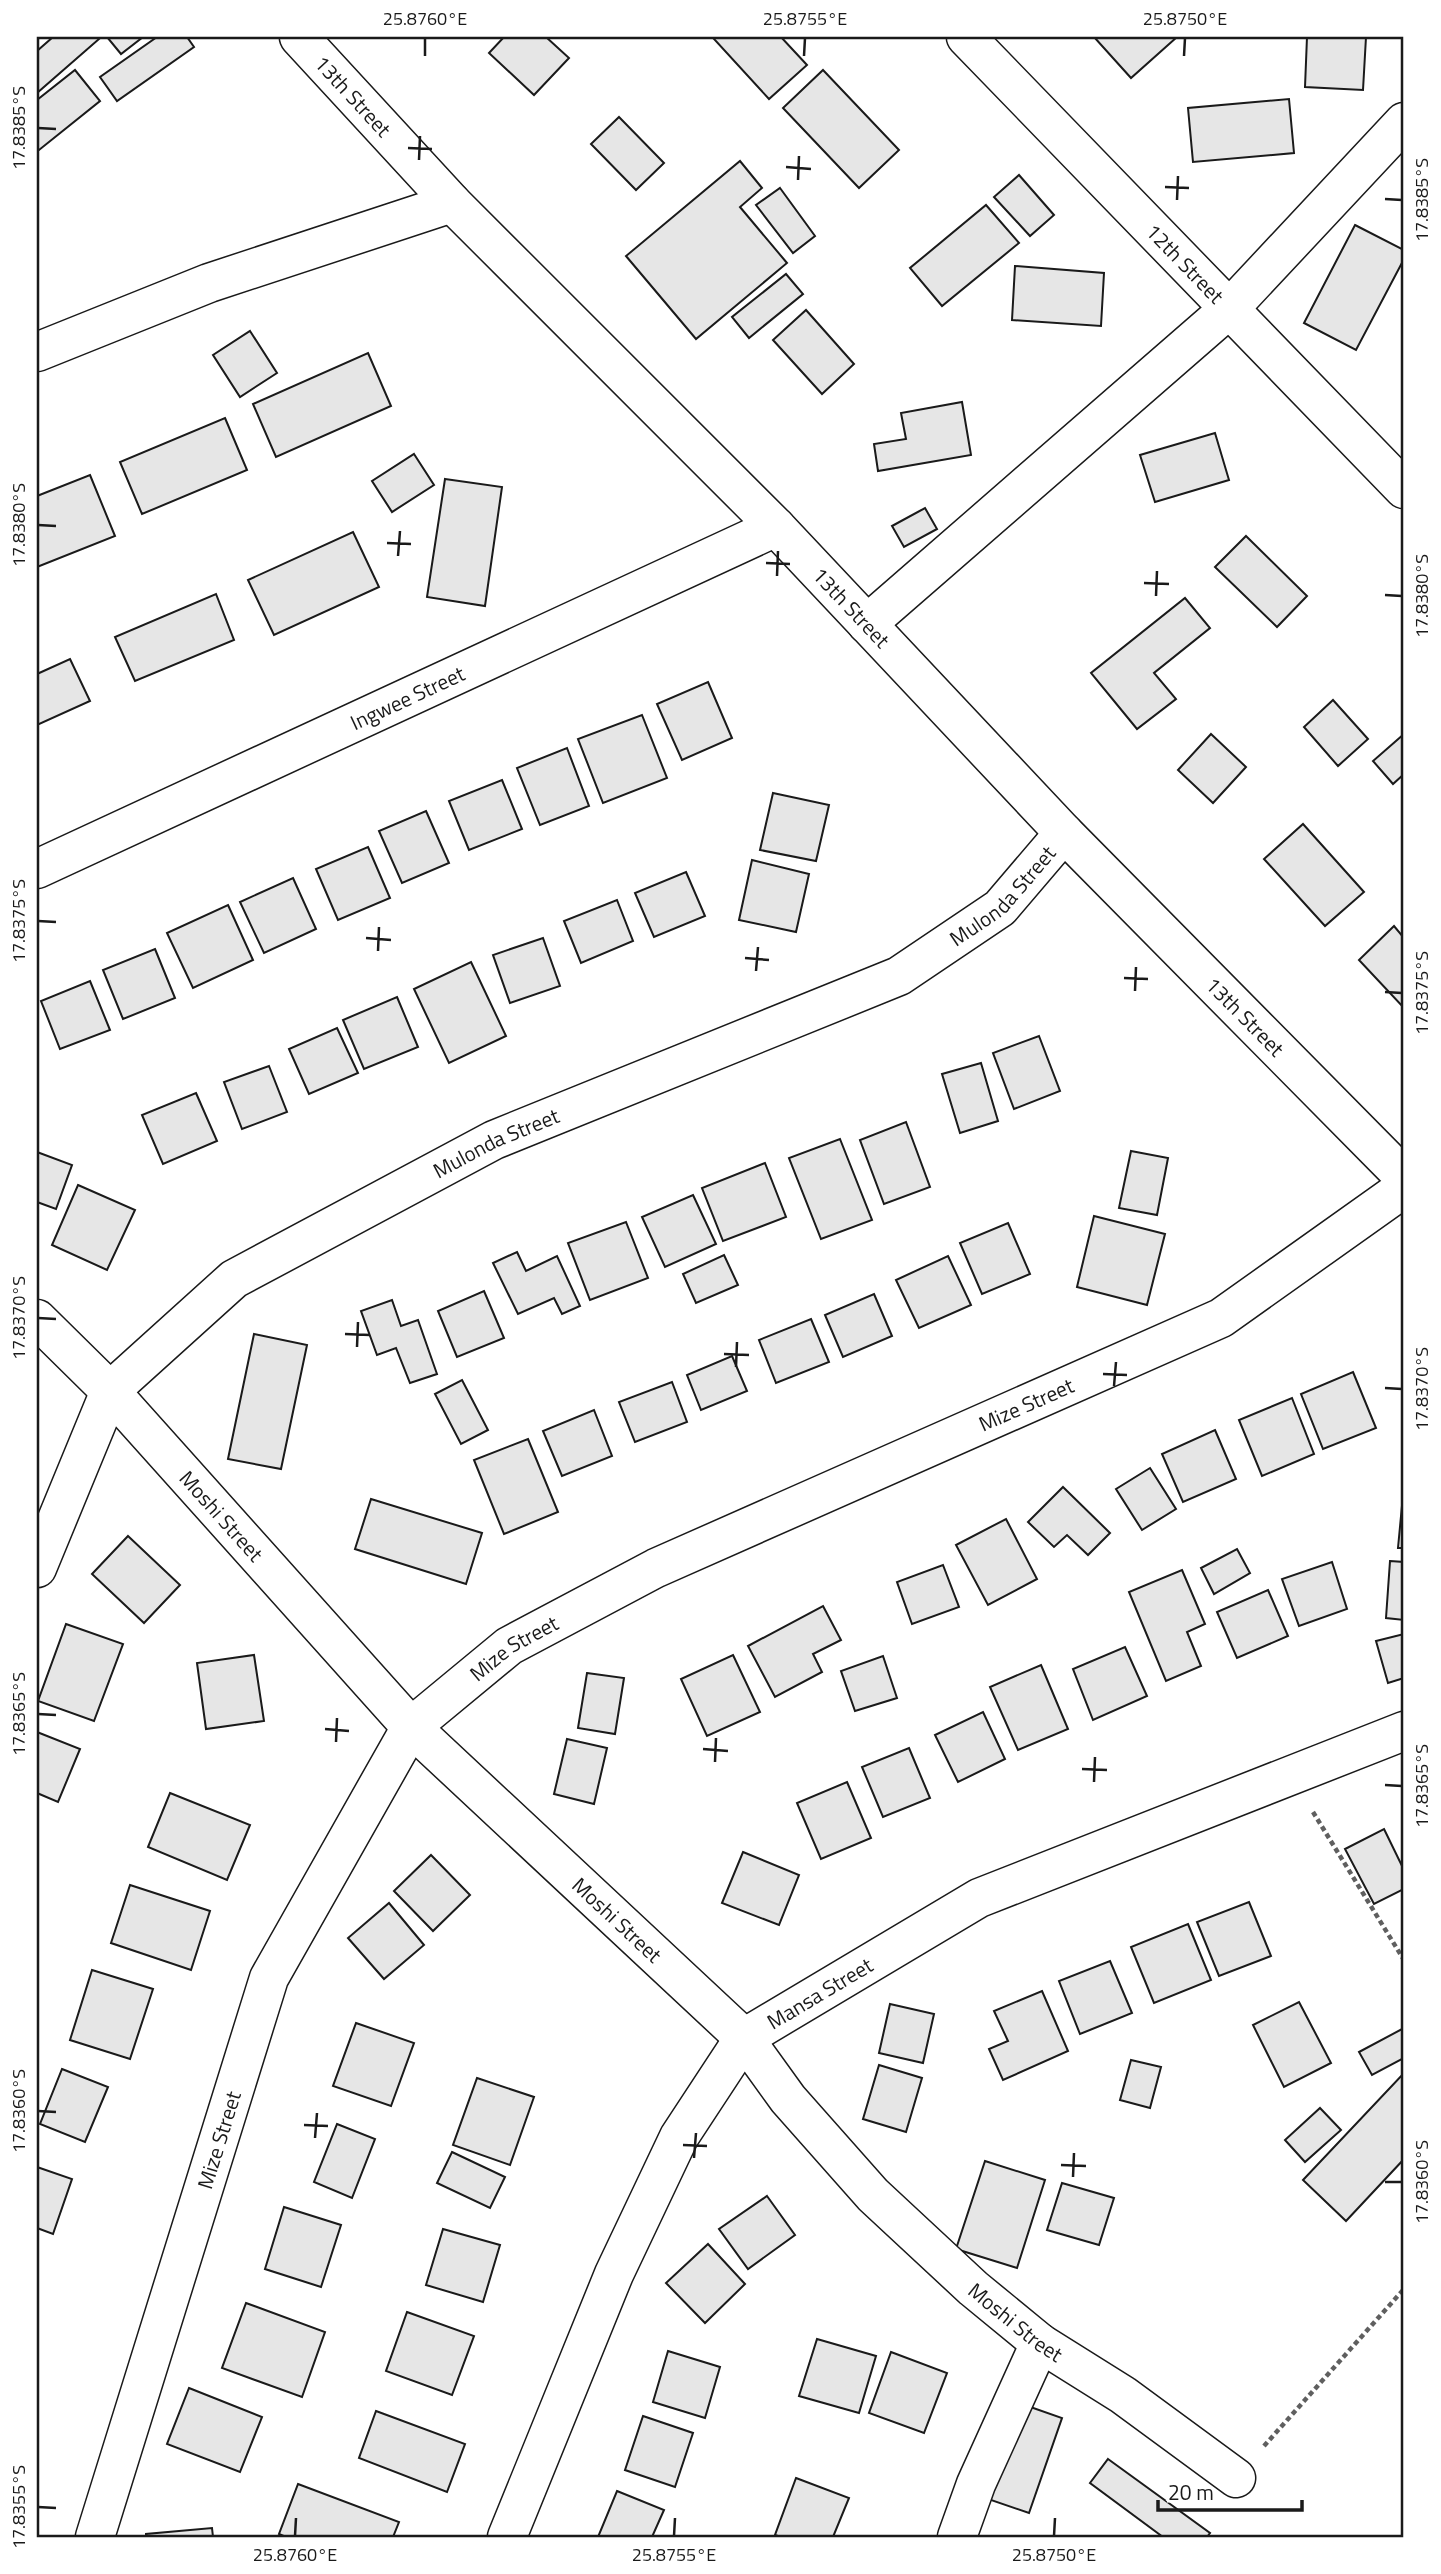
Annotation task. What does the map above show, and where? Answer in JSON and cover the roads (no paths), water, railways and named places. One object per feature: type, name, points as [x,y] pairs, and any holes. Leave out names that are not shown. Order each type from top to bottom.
[{"type":"street","name":"13th Street","points":[[299,37],[452,203],[776,527],[1064,833],[1404,1177]]},
{"type":"street","name":"12th Street","points":[[966,37],[1404,489]]},
{"type":"street","points":[[867,624],[1230,308],[1404,122]]},
{"type":"street","points":[[37,352],[209,283],[452,203]]},
{"type":"street","name":"Ingwee Street","points":[[37,869],[776,527]]},
{"type":"street","name":"Mulonda Street","points":[[37,1569],[110,1391],[234,1279],[494,1140],[899,976],[1000,908],[1064,833]]},
{"type":"street","name":"Mize Street","points":[[95,2537],[269,1978],[411,1727],[509,1646],[656,1568],[1221,1318],[1404,1188]]},
{"type":"street","name":"Moshi Street","points":[[37,1319],[110,1391],[411,1727],[744,2038],[788,2099],[873,2195],[973,2288],[1040,2343],[1123,2395],[1236,2478]]},
{"type":"street","name":"Mansa Street","points":[[507,2537],[614,2274],[673,2149],[744,2038],[979,1899],[1404,1731]]},
{"type":"street","points":[[957,2537],[976,2484],[1040,2343]]}]
